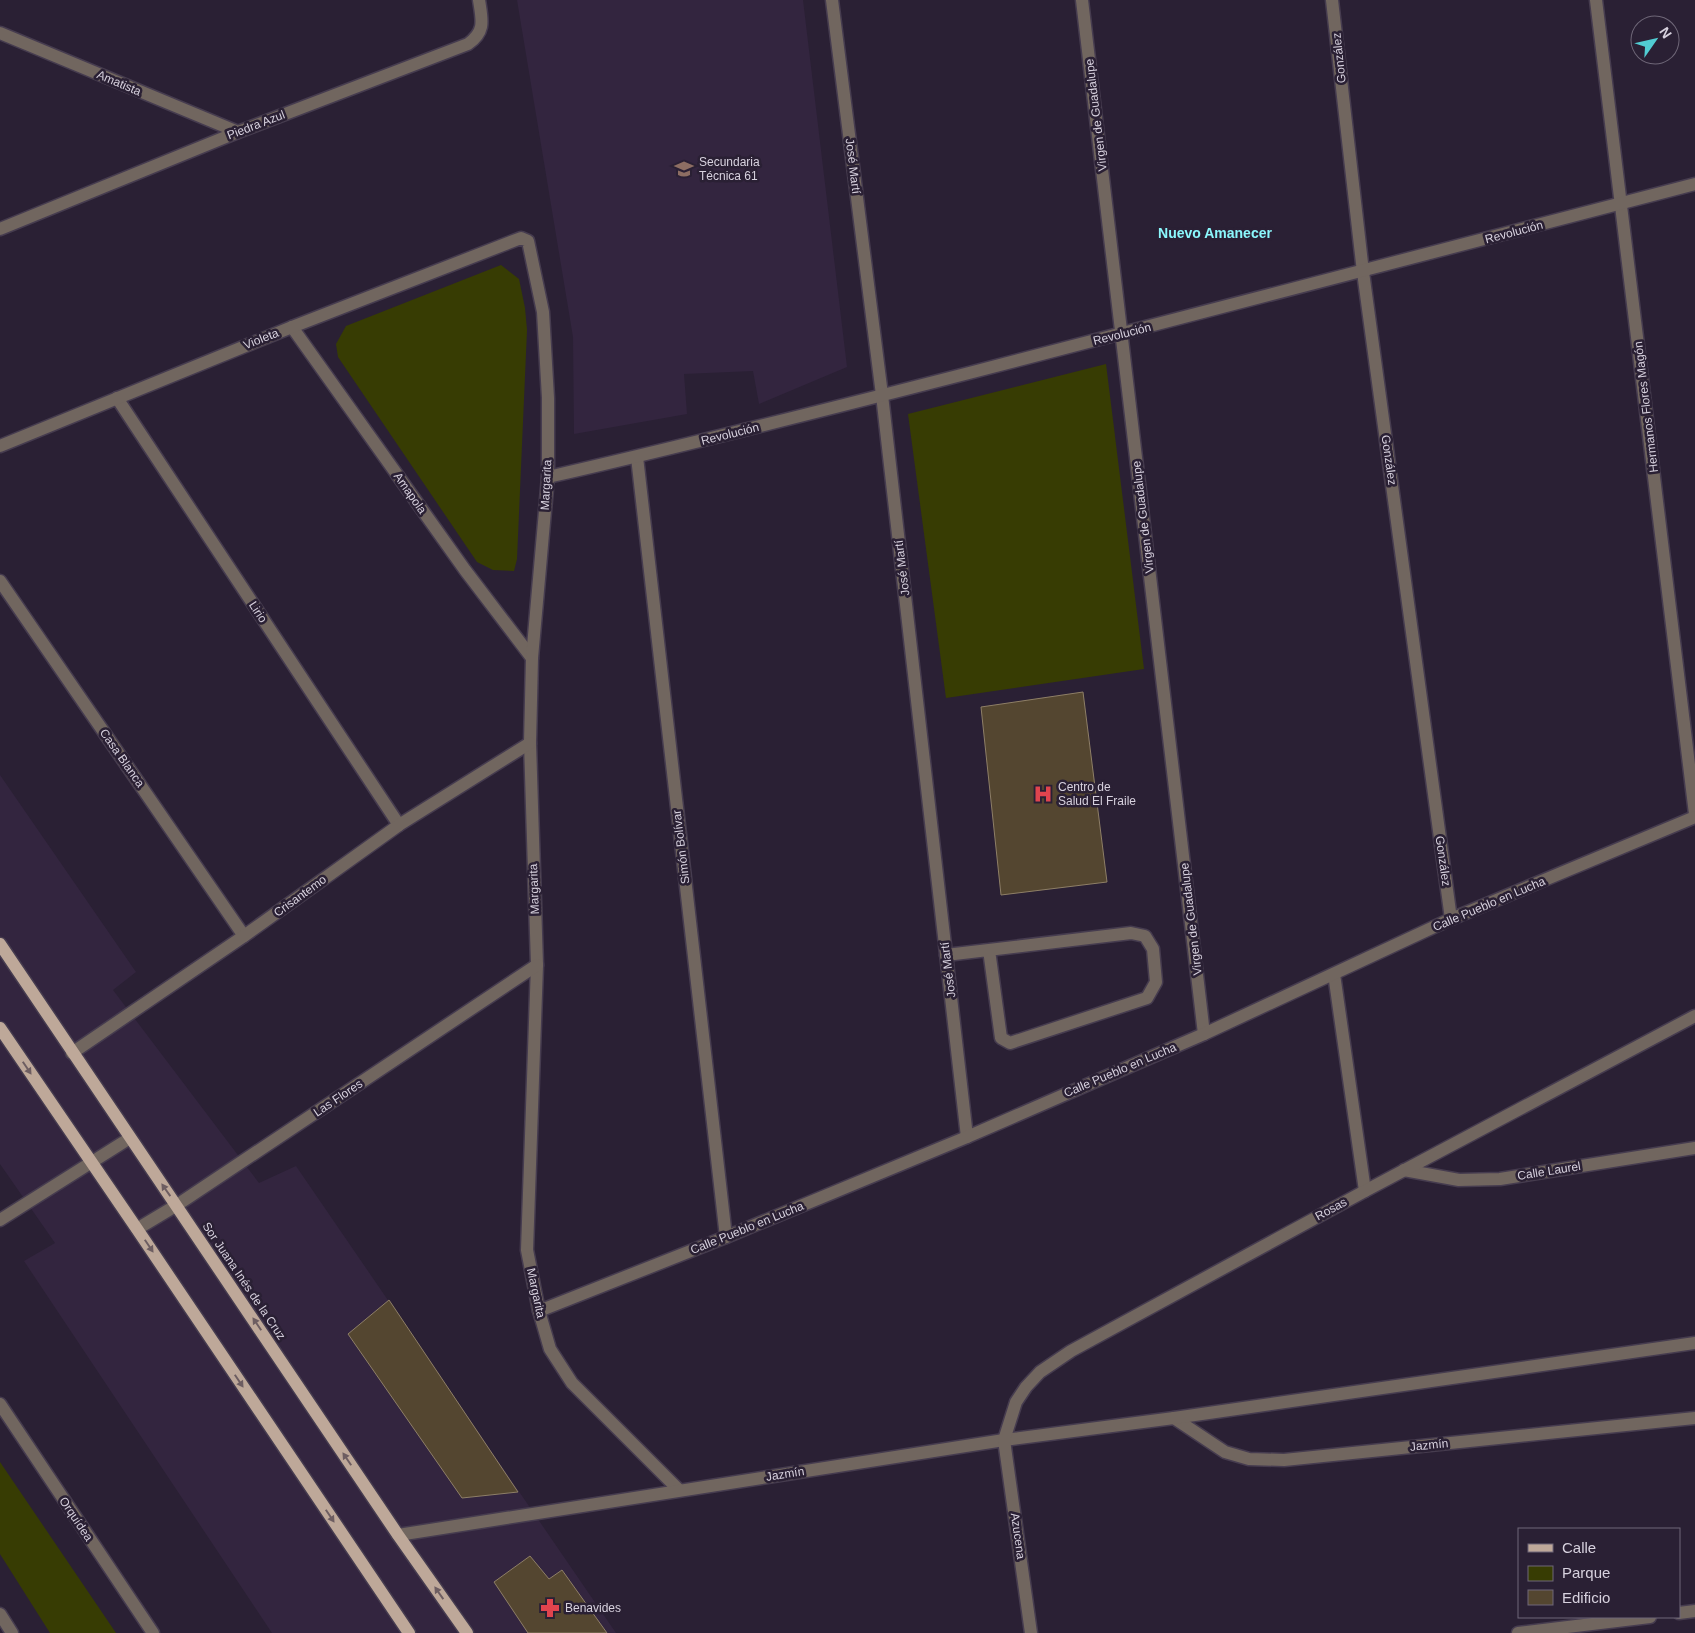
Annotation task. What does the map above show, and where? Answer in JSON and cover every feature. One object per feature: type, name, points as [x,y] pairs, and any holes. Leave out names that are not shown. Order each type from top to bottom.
[{"type":"main road","name":"Sor Juana Inés de la Cruz","points":[[0,944],[398,1535],[467,1633]]},
{"type":"main road","points":[[0,1028],[409,1633]]},
{"type":"street","name":"Piedra Azul","points":[[0,229],[238,132],[468,44],[476,38],[481,30],[482,20],[479,0]]},
{"type":"street","name":"José Martí","points":[[832,0],[882,395],[967,1137]]},
{"type":"street","name":"Virgen de Guadalupe","points":[[1082,0],[1204,1034]]},
{"type":"street","name":"González","points":[[1332,0],[1363,272],[1451,918]]},
{"type":"street","name":"Hermanos Flores Magón","points":[[1596,0],[1695,816]]},
{"type":"street","name":"Amatista","points":[[0,33],[238,132]]},
{"type":"street","name":"Revolución","points":[[548,478],[1122,334],[1695,184]]},
{"type":"street","name":"Violeta","points":[[0,446],[292,327],[521,238],[525,239]]},
{"type":"street","name":"Margarita","points":[[525,239],[528,241],[543,312],[548,398],[548,478],[532,658],[530,743],[537,965],[527,1250],[539,1311],[550,1349],[572,1383],[679,1490]]},
{"type":"street","name":"Amapola","points":[[292,327],[464,570],[532,658]]},
{"type":"street","name":"Lirio","points":[[117,398],[399,825]]},
{"type":"street","name":"Simón Bolívar","points":[[636,457],[726,1236]]},
{"type":"street","name":"Casa Blanca","points":[[0,581],[244,936]]},
{"type":"street","name":"Crisantemo","points":[[72,1053],[244,936],[399,825],[530,743]]},
{"type":"street","name":"Calle Pueblo en Lucha","points":[[539,1311],[967,1137],[1204,1034],[1451,918],[1695,816]]},
{"type":"street","points":[[946,955],[1131,933],[1145,936],[1153,949],[1156,982],[1147,998],[1010,1043],[1001,1038],[989,950]]},
{"type":"street","name":"Las Flores","points":[[137,1229],[177,1205],[537,965]]},
{"type":"street","points":[[1334,974],[1365,1190]]},
{"type":"street","name":"Rosas","points":[[1004,1440],[1016,1402],[1026,1387],[1040,1372],[1071,1351],[1365,1190],[1695,1016]]},
{"type":"street","points":[[0,1220],[130,1138]]},
{"type":"street","name":"Calle Laurel","points":[[1404,1170],[1458,1180],[1500,1179],[1695,1148]]},
{"type":"street","name":"Jazmín","points":[[398,1535],[1004,1440],[1174,1418],[1695,1343]]},
{"type":"street","name":"Orquídea","points":[[0,1404],[153,1633]]},
{"type":"street","name":"Jazmín","points":[[1174,1418],[1224,1452],[1248,1460],[1284,1460],[1695,1418]]},
{"type":"street","name":"Azucena","points":[[1004,1440],[1032,1633]]},
{"type":"street","points":[[1680,1613],[1695,1611]]},
{"type":"street","points":[[0,1614],[12,1633]]},
{"type":"street","points":[[1518,1633],[1642,1618]]},
{"type":"shaded area","name":"Secundaria Técnica 61","points":[[517,0],[803,0],[847,367],[759,404],[753,371],[684,374],[687,414],[574,434],[573,337]]},
{"type":"shaded area","points":[[0,775],[136,972],[113,990],[259,1183],[296,1166],[616,1633],[272,1633],[24,1261],[55,1243],[0,1164]]},
{"type":"green space","points":[[501,265],[519,279],[527,330],[517,559],[514,571],[493,570],[477,562],[338,357],[336,344],[346,326]]},
{"type":"green space","points":[[1106,364],[1144,669],[946,698],[908,414]]},
{"type":"green space","points":[[0,1462],[116,1633],[50,1633],[0,1554]]},
{"type":"building","name":"Centro de Salud El Fraile","points":[[1083,692],[1107,882],[1001,895],[981,707]]},
{"type":"building","points":[[389,1300],[518,1492],[462,1498],[348,1334]]},
{"type":"building","name":"Benavides","points":[[530,1556],[549,1579],[562,1570],[607,1633],[528,1633],[494,1582]]},
{"type":"place","name":"Secundaria Técnica 61","points":[[684,169]]},
{"type":"place","name":"Centro de Salud El Fraile","points":[[1043,794]]},
{"type":"place","name":"Benavides","points":[[550,1608]]},
{"type":"district","name":"Nuevo Amanecer","points":[[1215,233]]}]
